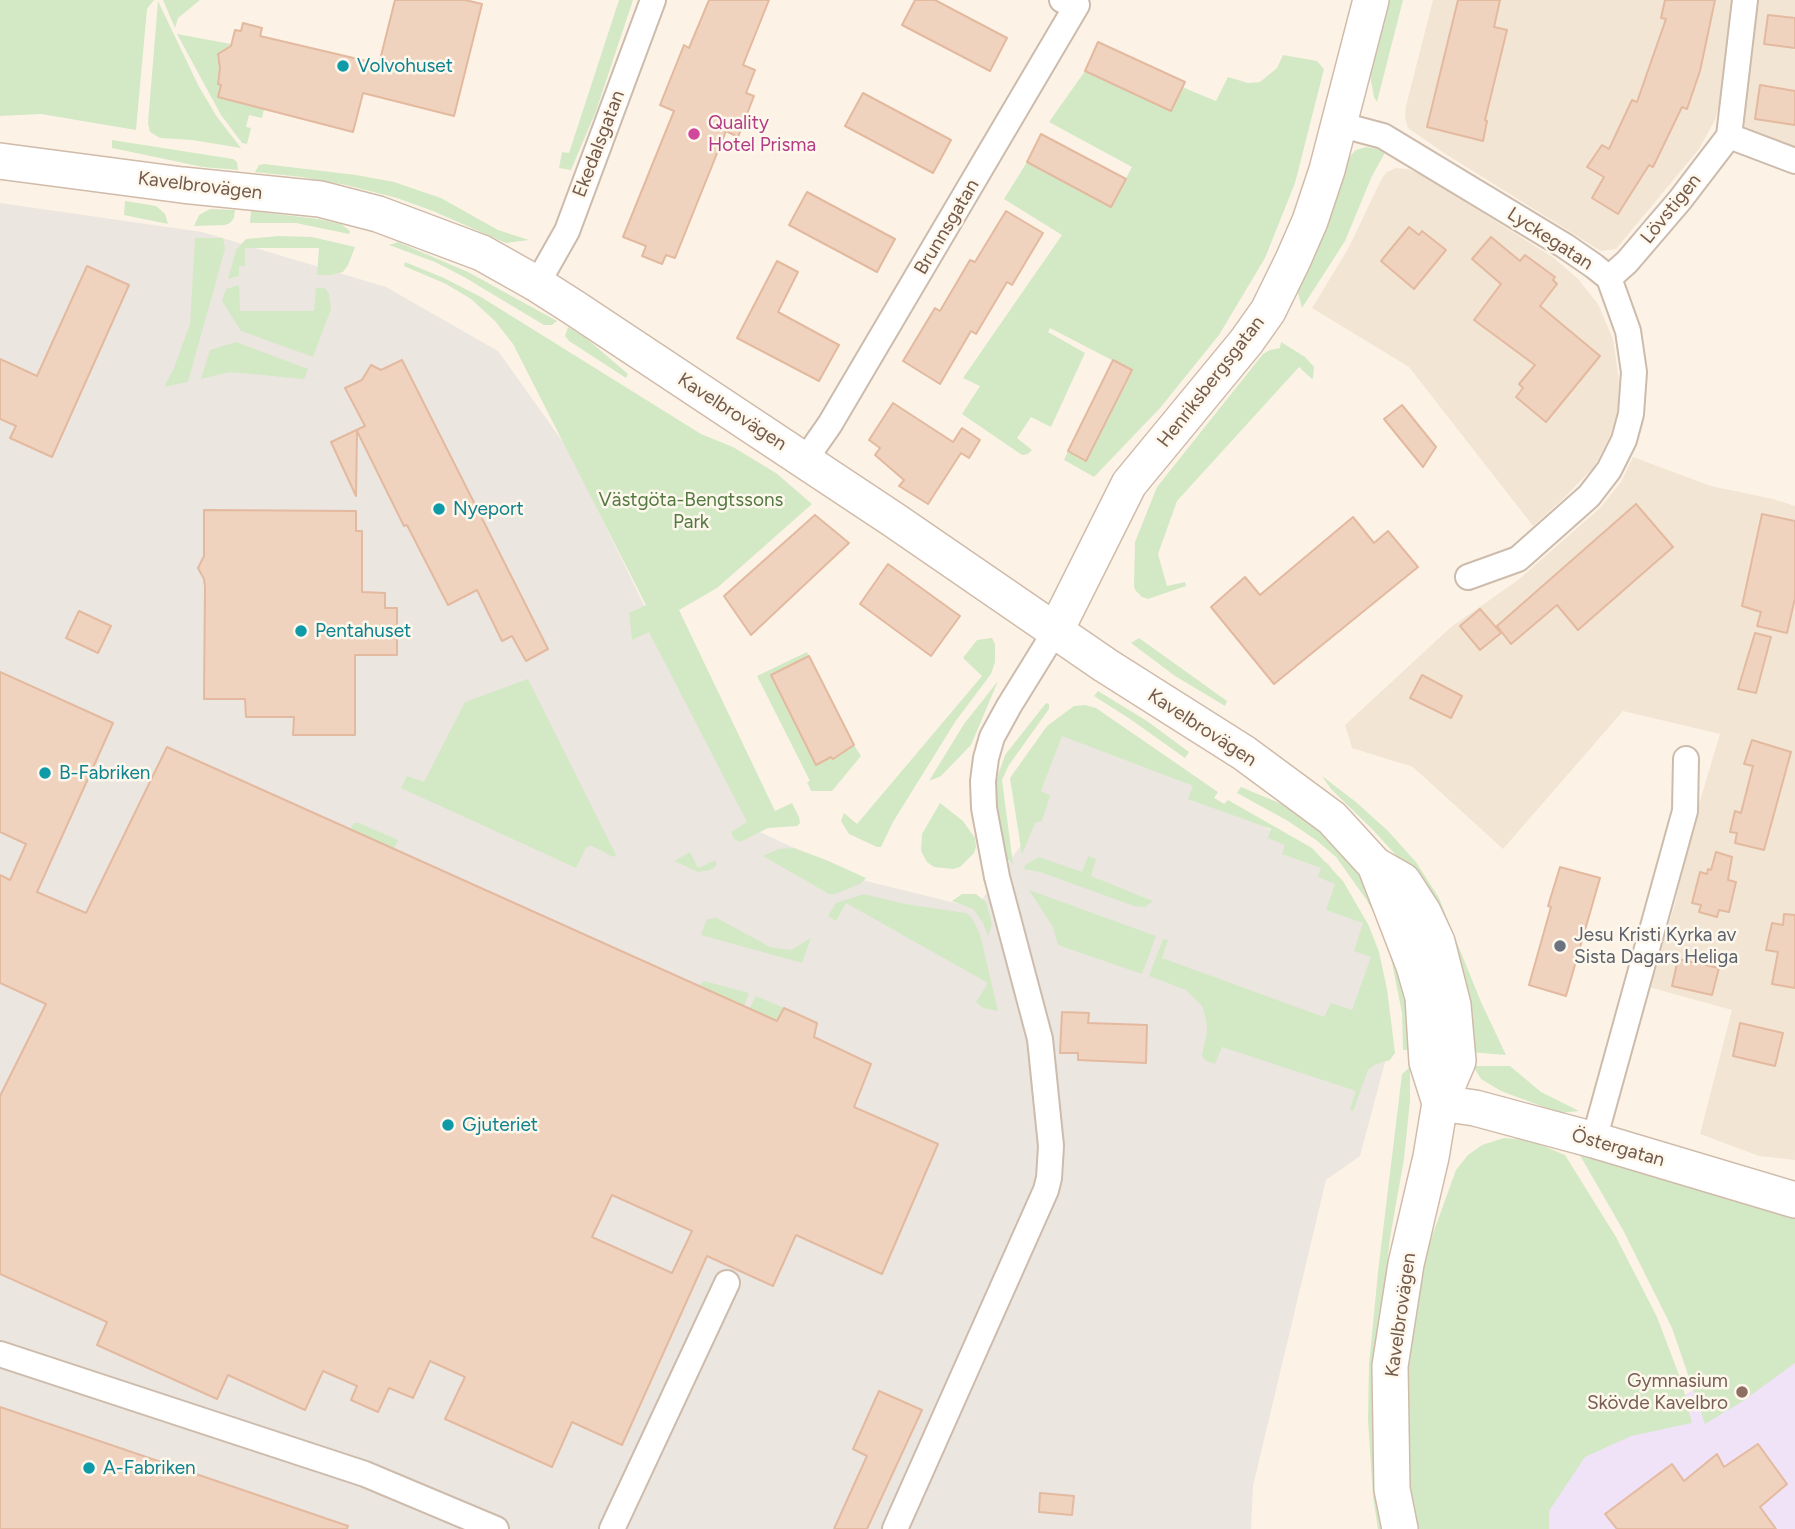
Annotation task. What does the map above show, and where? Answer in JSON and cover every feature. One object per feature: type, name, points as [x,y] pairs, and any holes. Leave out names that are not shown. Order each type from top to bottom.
[{"type":"main road","name":"Henriksbergsgatan","points":[[1056,630],[1129,484],[1246,342],[1268,311],[1310,220],[1327,170],[1371,0]]},
{"type":"main road","name":"Kavelbrovägen","points":[[0,161],[320,200],[378,214],[482,253],[537,284],[804,460],[1105,664],[1244,753],[1332,818],[1375,865],[1403,881],[1423,912],[1437,942],[1452,1005],[1458,1061],[1440,1103],[1406,1264],[1390,1366],[1392,1489],[1400,1529]]},
{"type":"main road","name":"Östergatan","points":[[1440,1103],[1475,1108],[1594,1140],[1795,1200]]},
{"type":"street","name":"Ekedalsgatan","points":[[537,284],[567,230],[653,0]]},
{"type":"street","name":"Brunnsgatan","points":[[804,460],[830,424],[1077,5],[1062,0]]},
{"type":"street","points":[[1745,0],[1729,136],[1795,161]]},
{"type":"street","name":"Lyckegatan","points":[[1338,124],[1383,136],[1565,246],[1609,278],[1628,331],[1634,372],[1631,414],[1625,440],[1609,470],[1589,496],[1518,559],[1468,577]]},
{"type":"street","name":"Lövstigen","points":[[1609,278],[1627,262],[1680,200],[1729,136]]},
{"type":"street","points":[[895,1529],[1049,1178],[1051,1146],[1040,1039],[997,877],[984,808],[983,781],[992,737],[1056,630]]},
{"type":"street","points":[[1594,1140],[1685,811],[1686,759]]},
{"type":"street","points":[[612,1529],[727,1283]]},
{"type":"street","points":[[0,1354],[365,1474],[496,1529]]},
{"type":"shaded area","points":[[1433,0],[1735,0],[1724,86],[1715,120],[1699,149],[1616,249],[1601,251],[1408,128],[1406,106]]},
{"type":"shaded area","points":[[1750,0],[1795,0],[1795,151],[1749,133],[1734,124]]},
{"type":"shaded area","points":[[1396,168],[1408,169],[1424,176],[1554,258],[1578,279],[1598,304],[1613,339],[1619,380],[1618,409],[1610,436],[1594,467],[1533,526],[1409,367],[1312,308],[1348,249],[1382,178]]},
{"type":"shaded area","points":[[0,203],[202,232],[386,287],[498,351],[568,449],[753,829],[866,881],[976,908],[1021,845],[1061,735],[1193,786],[1329,864],[1376,948],[1388,1051],[1360,1156],[1326,1180],[1253,1486],[1251,1529],[0,1529]]},
{"type":"shaded area","points":[[1633,457],[1711,486],[1795,506],[1795,1160],[1759,1156],[1700,1134],[1732,1010],[1649,987],[1674,907],[1696,814],[1720,734],[1623,711],[1503,849],[1413,767],[1352,748],[1345,725],[1451,627],[1518,580],[1600,508],[1621,482]]},
{"type":"shaded area","name":"Gymnasium Skövde Kavelbro","points":[[1795,1331],[1795,1529],[1531,1529],[1584,1453]]},
{"type":"green space","points":[[0,0],[154,0],[147,9],[136,130],[41,114],[0,116]]},
{"type":"green space","points":[[163,0],[200,0],[178,18],[175,28]]},
{"type":"green space","points":[[619,0],[633,0],[596,111],[571,170],[559,168],[562,152],[569,153]]},
{"type":"green space","points":[[1383,0],[1403,0],[1377,102],[1370,76],[1365,74]]},
{"type":"green space","points":[[158,1],[198,85],[217,117],[241,148],[160,138],[150,132],[148,123]]},
{"type":"green space","points":[[177,34],[231,44],[229,54],[219,57],[217,55],[220,68],[217,83],[221,83],[218,97],[264,109],[262,118],[249,115],[246,127],[251,128],[247,144],[242,143],[221,115]]},
{"type":"green space","points":[[1283,55],[1317,61],[1324,69],[1295,183],[1265,258],[1219,335],[1160,408],[1094,477],[1064,460],[1068,451],[1087,460],[1131,370],[1050,328],[1048,332],[1085,353],[1051,427],[1031,417],[1017,438],[1032,450],[1028,454],[1022,455],[962,414],[980,386],[963,378],[1062,235],[1004,199],[1027,162],[1111,207],[1132,167],[1049,122],[1085,71],[1171,110],[1182,87],[1216,101],[1228,77],[1248,83],[1260,82],[1277,68]]},
{"type":"green space","points":[[112,140],[233,159],[237,162],[238,170],[203,167],[112,148]]},
{"type":"green space","points":[[1366,147],[1386,151],[1372,176],[1345,241],[1302,308],[1298,282],[1344,162],[1356,150]]},
{"type":"green space","points":[[259,165],[394,182],[441,198],[498,230],[529,240],[506,243],[433,211],[397,198],[346,185],[255,172]]},
{"type":"green space","points":[[125,201],[156,206],[165,214],[168,224],[124,215]]},
{"type":"green space","points":[[210,209],[235,210],[234,218],[225,225],[194,226],[199,215]]},
{"type":"green space","points":[[251,211],[318,219],[341,224],[350,231],[349,234],[296,223],[250,223]]},
{"type":"green space","points":[[312,237],[355,247],[343,272],[331,275],[317,275],[319,248],[245,248],[245,266],[239,266],[239,276],[228,279],[236,250],[246,239]]},
{"type":"green space","points":[[195,238],[223,238],[225,249],[188,382],[164,387],[190,324]]},
{"type":"green space","points":[[398,242],[468,272],[557,321],[552,325],[544,325],[435,262],[389,245]]},
{"type":"green space","name":"Västgöta-Bengtssons Park","points":[[405,262],[481,297],[701,434],[733,447],[776,473],[812,504],[717,588],[679,610],[775,811],[792,803],[799,817],[800,823],[797,826],[768,828],[740,842],[734,839],[731,832],[747,822],[649,632],[632,640],[629,613],[646,605],[513,344],[495,321],[471,299],[446,284],[404,266]]},
{"type":"green space","points":[[239,285],[240,311],[314,311],[316,288],[325,288],[329,294],[331,309],[313,357],[241,331],[222,301],[226,289]]},
{"type":"green space","points":[[568,327],[586,338],[628,374],[626,378],[569,341],[565,336]]},
{"type":"green space","points":[[236,342],[308,369],[304,379],[230,372],[201,379],[210,350]]},
{"type":"green space","points":[[1281,342],[1305,357],[1314,367],[1313,378],[1299,367],[1177,501],[1158,554],[1167,586],[1185,582],[1186,586],[1148,599],[1142,597],[1134,586],[1135,542],[1157,487],[1263,354],[1280,348]]},
{"type":"green space","points":[[992,638],[995,644],[995,662],[991,674],[955,722],[893,822],[881,847],[849,834],[841,821],[844,813],[857,824],[982,676],[963,658],[977,640]]},
{"type":"green space","points":[[1139,638],[1227,701],[1225,706],[1175,676],[1131,643]]},
{"type":"green space","points":[[807,652],[809,656],[771,675],[816,764],[854,745],[861,756],[832,791],[811,791],[807,782],[810,781],[757,676]]},
{"type":"green space","points":[[528,679],[616,855],[613,857],[590,845],[576,868],[401,788],[407,776],[424,782],[465,702]]},
{"type":"green space","points":[[998,681],[971,745],[941,776],[929,781],[964,724]]},
{"type":"green space","points":[[1098,691],[1147,721],[1189,752],[1185,758],[1094,696]]},
{"type":"green space","points":[[1046,703],[1049,704],[1049,709],[1009,765],[1002,780],[1013,864],[1004,857],[994,787],[1005,755]]},
{"type":"green space","points":[[1074,706],[1096,708],[1218,792],[1214,798],[1224,804],[1228,800],[1312,848],[1343,881],[1369,926],[1379,952],[1387,989],[1395,1053],[1390,1060],[1368,1070],[1353,1111],[1350,1109],[1356,1091],[1222,1047],[1215,1064],[1205,1060],[1202,1055],[1207,1032],[1202,1006],[1186,990],[1149,976],[1163,939],[1168,940],[1162,958],[1324,1017],[1331,1003],[1352,1010],[1371,957],[1354,951],[1363,923],[1326,910],[1335,884],[1318,877],[1321,868],[1282,854],[1285,845],[1268,838],[1271,829],[1188,799],[1193,786],[1062,736],[1041,791],[1050,795],[1042,821],[1035,823],[1022,855],[1010,778],[1047,726]]},
{"type":"green space","points":[[1322,776],[1388,831],[1416,862],[1439,898],[1481,1002],[1506,1055],[1469,1052],[1404,864],[1331,789]]},
{"type":"green space","points":[[1241,787],[1284,805],[1316,827],[1348,858],[1366,887],[1402,975],[1410,1050],[1403,1050],[1402,1013],[1391,958],[1377,919],[1366,899],[1336,857],[1288,821],[1237,793]]},
{"type":"green space","points":[[940,803],[963,821],[975,838],[974,853],[960,867],[953,869],[934,867],[927,862],[921,851],[922,834]]},
{"type":"green space","points":[[354,823],[398,840],[394,849],[350,829]]},
{"type":"green space","points":[[794,848],[866,878],[860,884],[829,894],[763,856],[778,849]]},
{"type":"green space","points":[[690,852],[698,868],[716,860],[716,866],[698,872],[674,861]]},
{"type":"green space","points":[[1088,856],[1096,859],[1091,876],[1153,901],[1145,907],[1134,906],[1040,872],[1024,869],[1025,865],[1039,857],[1082,872]]},
{"type":"green space","points":[[1029,890],[1156,936],[1142,974],[1058,945],[1053,927]]},
{"type":"green space","points":[[864,894],[905,904],[966,913],[972,918],[980,934],[998,1011],[983,1008],[976,1002],[988,983],[846,903],[836,921],[828,916],[836,903]]},
{"type":"green space","points":[[962,894],[976,894],[986,902],[992,924],[988,936],[973,909],[952,901]]},
{"type":"green space","points":[[717,918],[770,947],[791,950],[811,938],[802,963],[701,935],[707,919]]},
{"type":"green space","points":[[704,981],[749,993],[744,1006],[699,986]]},
{"type":"green space","points":[[756,996],[784,1008],[777,1021],[749,1009]]},
{"type":"green space","points":[[1473,1066],[1510,1066],[1541,1092],[1579,1111],[1560,1113],[1501,1091],[1481,1079]]},
{"type":"green space","points":[[1410,1067],[1410,1101],[1404,1159],[1390,1238],[1374,1376],[1373,1434],[1383,1529],[1378,1529],[1368,1420],[1369,1365],[1402,1074]]},
{"type":"green space","points":[[1504,1138],[1529,1140],[1565,1155],[1616,1237],[1657,1317],[1682,1383],[1692,1423],[1631,1436],[1585,1457],[1549,1511],[1549,1529],[1415,1529],[1406,1452],[1405,1383],[1422,1264],[1456,1170],[1468,1155],[1482,1145]]},
{"type":"green space","points":[[1578,1152],[1795,1216],[1795,1363],[1743,1401],[1705,1424],[1672,1328],[1623,1230]]},
{"type":"building","name":"Volvohuset","points":[[395,0],[465,0],[482,4],[454,116],[363,93],[353,132],[218,97],[221,85],[218,84],[218,54],[231,46],[235,30],[241,31],[243,23],[262,28],[260,36],[379,64]]},
{"type":"building","name":"Quality Hotel Prisma","points":[[709,0],[769,0],[743,65],[755,70],[746,93],[754,96],[738,137],[726,131],[675,258],[666,255],[662,264],[642,256],[646,246],[623,237],[674,111],[660,105],[684,45],[689,48]]},
{"type":"building","points":[[915,0],[935,0],[1007,38],[990,71],[902,25]]},
{"type":"building","points":[[1458,0],[1500,0],[1494,27],[1507,30],[1485,120],[1483,141],[1427,127]]},
{"type":"building","points":[[1665,0],[1715,0],[1700,71],[1687,109],[1682,107],[1653,167],[1649,165],[1618,214],[1592,198],[1604,177],[1587,167],[1602,145],[1609,149],[1632,100],[1637,102],[1666,19],[1661,18]]},
{"type":"building","points":[[1768,15],[1795,18],[1795,48],[1764,44]]},
{"type":"building","points":[[1098,42],[1185,82],[1171,111],[1085,71]]},
{"type":"building","points":[[1760,85],[1795,91],[1795,125],[1755,119]]},
{"type":"building","points":[[863,93],[951,140],[933,173],[845,126]]},
{"type":"building","points":[[1041,134],[1126,179],[1111,207],[1027,162]]},
{"type":"building","points":[[807,192],[895,239],[877,272],[789,225]]},
{"type":"building","points":[[1006,211],[1043,233],[1012,285],[1007,282],[976,334],[971,331],[940,384],[903,361],[935,308],[940,311],[970,260],[975,262]]},
{"type":"building","points":[[1409,227],[1419,235],[1422,231],[1446,250],[1414,289],[1381,261]]},
{"type":"building","points":[[1491,237],[1520,261],[1525,255],[1555,277],[1553,280],[1557,284],[1540,306],[1600,356],[1546,422],[1516,397],[1523,388],[1519,384],[1535,365],[1474,320],[1501,284],[1472,259]]},
{"type":"building","points":[[777,261],[798,272],[778,312],[839,345],[819,381],[737,338]]},
{"type":"building","points":[[87,266],[129,285],[52,457],[10,438],[16,426],[0,419],[0,359],[37,376]]},
{"type":"building","name":"Nyeport","points":[[402,360],[548,649],[526,661],[512,636],[502,641],[477,590],[448,605],[407,525],[404,526],[357,431],[356,496],[331,442],[365,426],[345,388],[362,380],[371,365],[381,370]]},
{"type":"building","points":[[1113,360],[1132,370],[1086,461],[1068,451]]},
{"type":"building","points":[[893,403],[953,442],[962,428],[980,440],[969,458],[961,453],[928,504],[899,486],[904,480],[875,455],[880,448],[869,440]]},
{"type":"building","points":[[1402,405],[1436,447],[1423,467],[1384,419]]},
{"type":"building","points":[[1636,504],[1673,547],[1578,630],[1557,605],[1511,644],[1497,626]]},
{"type":"building","name":"Pentahuset","points":[[204,510],[356,511],[356,531],[362,531],[362,592],[385,593],[385,608],[397,608],[397,655],[355,655],[355,735],[293,735],[294,717],[246,717],[245,699],[204,699],[205,587],[198,568],[204,556]]},
{"type":"building","points":[[1762,514],[1795,521],[1795,598],[1787,633],[1757,626],[1761,612],[1742,606]]},
{"type":"building","points":[[815,515],[849,543],[751,635],[724,596]]},
{"type":"building","points":[[1353,517],[1374,543],[1388,531],[1418,567],[1274,684],[1211,607],[1245,577],[1260,595]]},
{"type":"building","points":[[888,564],[960,616],[931,656],[860,604]]},
{"type":"building","points":[[1480,609],[1501,633],[1480,650],[1460,626]]},
{"type":"building","points":[[79,611],[111,626],[98,653],[66,638]]},
{"type":"building","points":[[1755,633],[1771,637],[1756,693],[1738,689]]},
{"type":"building","points":[[809,656],[854,745],[833,759],[831,757],[816,765],[771,675]]},
{"type":"building","name":"Gjuteriet","points":[[0,672],[113,723],[37,892],[86,913],[167,747],[777,1021],[784,1008],[817,1023],[814,1037],[871,1064],[854,1107],[938,1144],[882,1274],[796,1235],[773,1286],[707,1256],[622,1445],[572,1422],[552,1467],[445,1419],[465,1377],[430,1361],[413,1398],[389,1388],[378,1412],[351,1400],[357,1386],[323,1371],[305,1410],[228,1375],[217,1399],[97,1345],[107,1322],[0,1274],[0,1096],[46,1004],[0,983],[0,875],[10,880],[26,844],[0,832]],"holes":[[[612,1195],[692,1231],[672,1273],[592,1237]]]},
{"type":"building","points":[[1422,675],[1462,696],[1451,718],[1410,698]]},
{"type":"building","points":[[1752,740],[1791,752],[1764,850],[1735,843],[1737,833],[1730,832],[1735,811],[1741,813],[1753,766],[1744,764]]},
{"type":"building","points":[[1716,852],[1732,857],[1728,880],[1736,882],[1729,912],[1719,910],[1717,917],[1699,912],[1701,905],[1692,903],[1700,872],[1707,874],[1708,869],[1711,870]]},
{"type":"building","name":"Jesu Kristi Kyrka av Sista Dagars Heliga","points":[[1560,867],[1600,878],[1566,996],[1529,985]]},
{"type":"building","points":[[1784,914],[1795,915],[1795,988],[1772,984],[1778,952],[1766,950],[1772,923],[1783,925]]},
{"type":"building","points":[[1678,959],[1719,968],[1712,995],[1672,986]]},
{"type":"building","points":[[1062,1012],[1089,1013],[1088,1023],[1147,1025],[1146,1063],[1078,1060],[1078,1053],[1060,1053]]},
{"type":"building","points":[[1740,1023],[1783,1033],[1775,1066],[1733,1056]]},
{"type":"building","points":[[879,1391],[922,1410],[867,1529],[834,1529],[867,1456],[853,1449]]},
{"type":"building","name":"A-Fabriken","points":[[0,1407],[348,1526],[347,1529],[0,1529]]},
{"type":"building","points":[[1758,1444],[1787,1484],[1760,1507],[1776,1529],[1617,1529],[1605,1514],[1672,1464],[1684,1481],[1717,1454],[1724,1467]]},
{"type":"building","points":[[1040,1493],[1074,1496],[1072,1515],[1039,1512]]},
{"type":"place","name":"Volvohuset","points":[[343,66]]},
{"type":"place","name":"Quality Hotel Prisma","points":[[694,134]]},
{"type":"place","name":"Nyeport","points":[[439,509]]},
{"type":"place","name":"Pentahuset","points":[[301,631]]},
{"type":"place","name":"B-Fabriken","points":[[45,773]]},
{"type":"place","name":"Jesu Kristi Kyrka av Sista Dagars Heliga","points":[[1560,946]]},
{"type":"place","name":"Gjuteriet","points":[[448,1125]]},
{"type":"place","name":"Gymnasium Skövde Kavelbro","points":[[1742,1392]]},
{"type":"place","name":"A-Fabriken","points":[[89,1468]]}]
